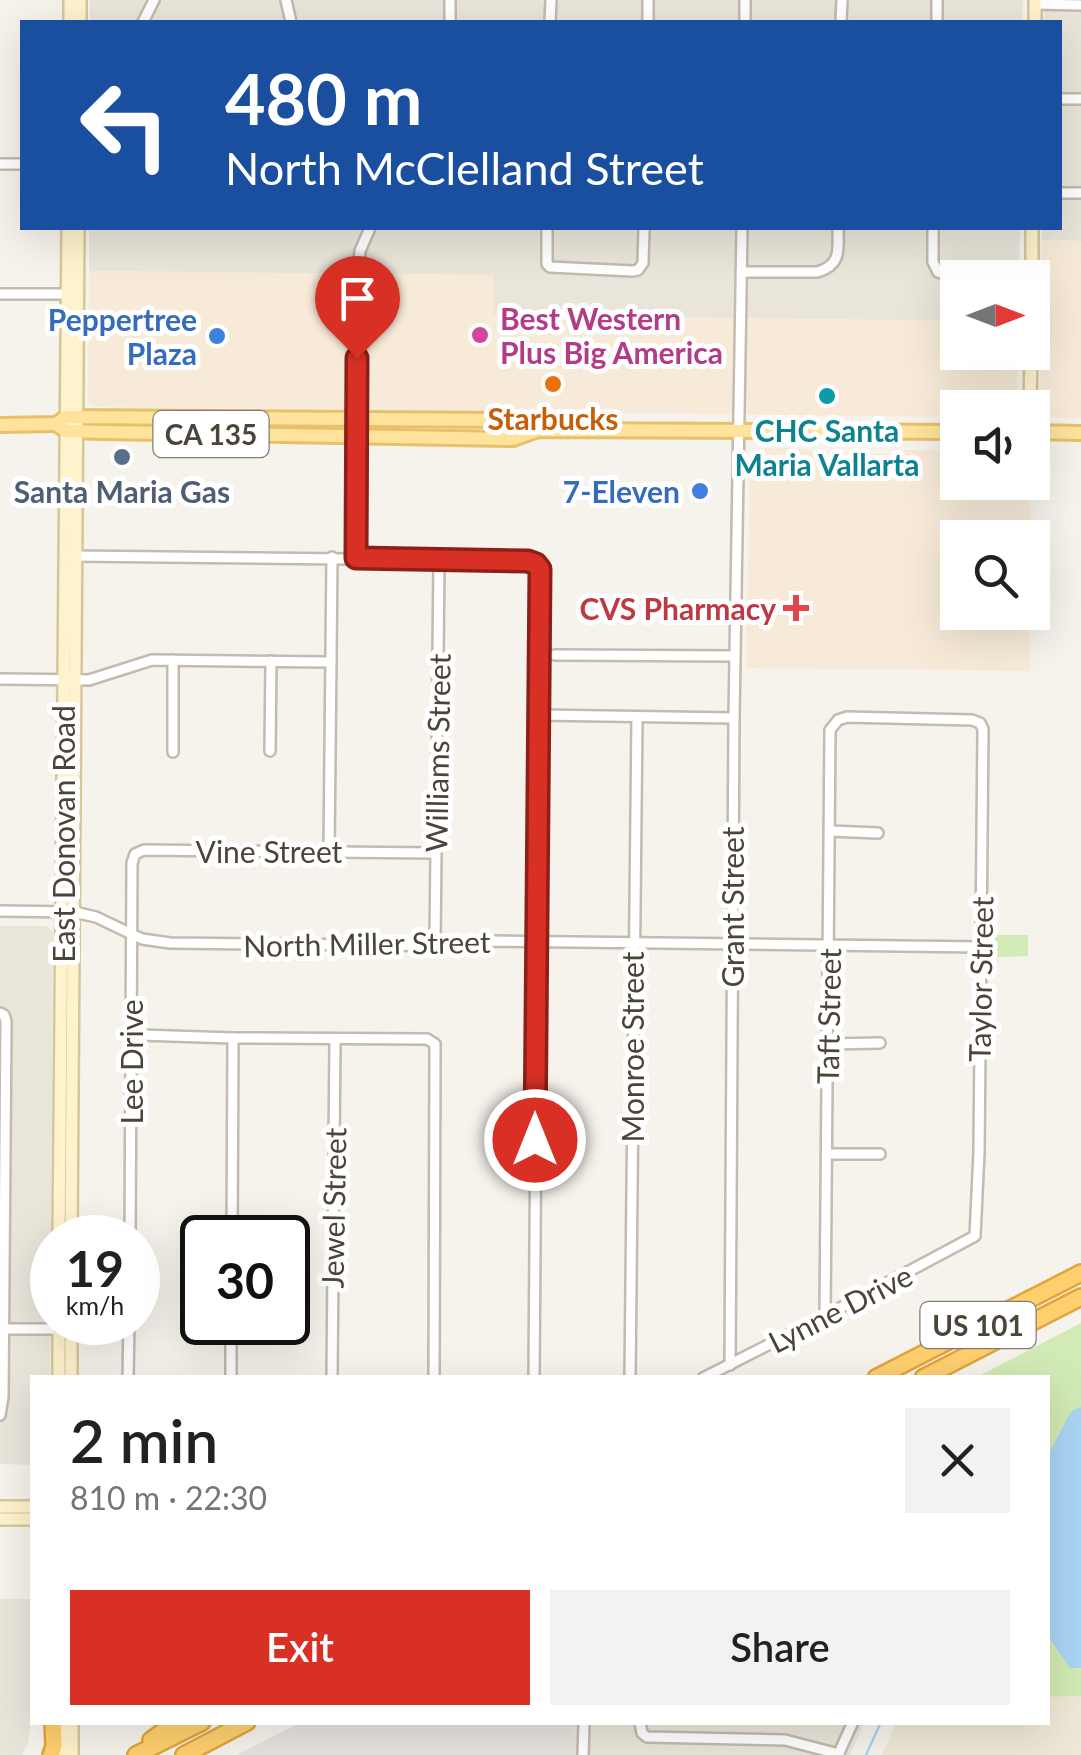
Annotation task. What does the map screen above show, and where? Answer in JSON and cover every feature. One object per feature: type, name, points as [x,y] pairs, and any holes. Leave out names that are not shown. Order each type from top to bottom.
[{"type":"highway","name":"US 101","points":[[882,1375],[1081,1273]]},
{"type":"highway","name":"US 101","points":[[929,1375],[1081,1297]]},
{"type":"highway","points":[[51,1755],[57,1725]]},
{"type":"highway","points":[[134,1755],[172,1725]]},
{"type":"highway","points":[[134,1755],[196,1725]]},
{"type":"highway","points":[[184,1755],[241,1725]]},
{"type":"main road","points":[[68,230],[73,294]]},
{"type":"main road","points":[[73,294],[78,230]]},
{"type":"main road","points":[[1032,230],[1032,260]]},
{"type":"main road","name":"East Donovan Road","points":[[61,1215],[68,912],[68,424],[73,294]]},
{"type":"main road","name":"CA 135","points":[[0,424],[514,420],[538,430]]},
{"type":"main road","name":"CA 135","points":[[68,424],[512,439],[538,430],[940,432]]},
{"type":"main road","points":[[1050,432],[1081,432]]},
{"type":"main road","name":"East Donovan Road","points":[[68,912],[71,1215]]},
{"type":"main road","points":[[59,1375],[63,1345]]},
{"type":"main road","points":[[67,1345],[71,1375]]},
{"type":"main road","points":[[0,1506],[30,1507]]},
{"type":"main road","points":[[0,1519],[30,1520]]},
{"type":"main road","points":[[57,1725],[62,1755]]},
{"type":"main road","points":[[72,1725],[72,1755]]},
{"type":"street","points":[[1035,2],[1081,4]]},
{"type":"street","points":[[356,558],[359,256],[369,230]]},
{"type":"street","points":[[548,230],[550,267],[633,271],[642,267],[644,230]]},
{"type":"street","name":"Grant Street","points":[[730,1365],[731,945],[742,230]]},
{"type":"street","points":[[741,272],[817,272],[833,265],[838,254],[838,230]]},
{"type":"street","points":[[933,230],[932,262],[940,272]]},
{"type":"street","points":[[0,294],[73,294]]},
{"type":"street","points":[[71,556],[528,561],[541,572],[534,1375]]},
{"type":"street","points":[[329,851],[332,558]]},
{"type":"street","name":"Williams Street","points":[[435,946],[440,560]]},
{"type":"street","points":[[555,654],[735,656]]},
{"type":"street","points":[[0,679],[89,680],[152,660],[331,662]]},
{"type":"street","points":[[173,660],[173,752]]},
{"type":"street","points":[[270,751],[271,661]]},
{"type":"street","points":[[539,715],[734,718]]},
{"type":"street","name":"Monroe Street","points":[[630,1375],[637,717]]},
{"type":"street","name":"Taylor Street","points":[[838,720],[972,720],[983,729],[975,1236]]},
{"type":"street","name":"Taft Street","points":[[826,1316],[830,730],[838,720]]},
{"type":"street","points":[[830,831],[878,833]]},
{"type":"street","name":"Vine Street","points":[[132,886],[135,854],[144,850],[435,854]]},
{"type":"street","name":"Lee Drive","points":[[130,1215],[132,886]]},
{"type":"street","name":"North Miller Street","points":[[0,911],[68,912],[96,917],[142,939],[170,944],[462,946],[488,941],[980,947]]},
{"type":"street","points":[[0,1415],[6,1021],[2,1014]]},
{"type":"street","points":[[131,1028],[140,1034],[427,1039],[436,1044],[434,1375]]},
{"type":"street","points":[[232,1215],[233,1038]]},
{"type":"street","name":"Jewel Street","points":[[332,1375],[335,1039]]},
{"type":"street","points":[[828,1044],[880,1043]]},
{"type":"street","points":[[827,1154],[880,1154]]},
{"type":"street","name":"Lynne Drive","points":[[708,1375],[975,1236]]},
{"type":"street","points":[[4,1329],[30,1328]]},
{"type":"street","points":[[128,1345],[128,1375]]},
{"type":"street","points":[[231,1345],[231,1375]]},
{"type":"street","points":[[583,1755],[584,1725]]},
{"type":"street","points":[[641,1728],[647,1738],[785,1740],[838,1754],[851,1725]]},
{"type":"shaded area","points":[[90,0],[1023,0],[1022,20],[90,20]]},
{"type":"shaded area","points":[[1045,0],[1081,0],[1081,241],[1042,240],[1042,230],[1062,230],[1062,20],[1044,20]]},
{"type":"shaded area","points":[[89,230],[1020,230],[1019,260],[940,260],[940,321],[493,315],[492,275],[89,271]]},
{"type":"shaded area","points":[[1042,240],[1081,241],[1081,418],[1050,417],[1050,390],[1040,390],[1040,370],[1050,370],[1050,260],[1042,260]]},
{"type":"shaded area","points":[[89,271],[493,275],[494,315],[940,321],[940,370],[1018,370],[1017,390],[940,390],[940,417],[95,407],[88,398]]},
{"type":"shaded area","points":[[758,448],[899,454],[905,450],[940,450],[940,500],[1031,500],[1031,520],[940,520],[940,630],[1030,630],[1030,671],[746,668],[750,458]]},
{"type":"shaded area","points":[[0,926],[47,926],[53,932],[51,1215],[30,1215],[30,1345],[50,1345],[50,1375],[30,1375],[30,1465],[0,1464]]},
{"type":"shaded area","points":[[0,1599],[30,1599],[28,1744],[22,1755],[0,1755]]},
{"type":"shaded area","points":[[1081,1696],[1081,1755],[882,1755],[895,1725],[1050,1725],[1050,1697]]},
{"type":"shaded area","points":[[295,1725],[574,1725],[574,1755],[237,1755]]},
{"type":"shaded area","points":[[574,1725],[863,1725],[850,1755],[574,1755]]},
{"type":"green space","points":[[987,930],[992,935],[1028,935],[1028,956],[986,959]]},
{"type":"green space","points":[[1081,1323],[1081,1696],[1050,1697],[1050,1375],[981,1375]]},
{"type":"water","points":[[1081,1407],[1081,1668],[1070,1668],[1050,1639],[1050,1451],[1073,1410]]},
{"type":"waterway","points":[[866,1755],[880,1725]]},
{"type":"place","name":"Best Western Plus Big America","points":[[480,335]]},
{"type":"place","name":"Peppertree Plaza","points":[[217,336]]},
{"type":"place","name":"Starbucks","points":[[553,384]]},
{"type":"place","name":"CHC Santa Maria Vallarta","points":[[827,396]]},
{"type":"place","name":"Santa Maria Gas","points":[[122,457]]},
{"type":"place","name":"7-Eleven","points":[[700,491]]},
{"type":"place","name":"CVS Pharmacy","points":[[796,608]]},
{"type":"route","points":[[357,358],[356,558],[528,561],[541,572],[535,1140]]}]
